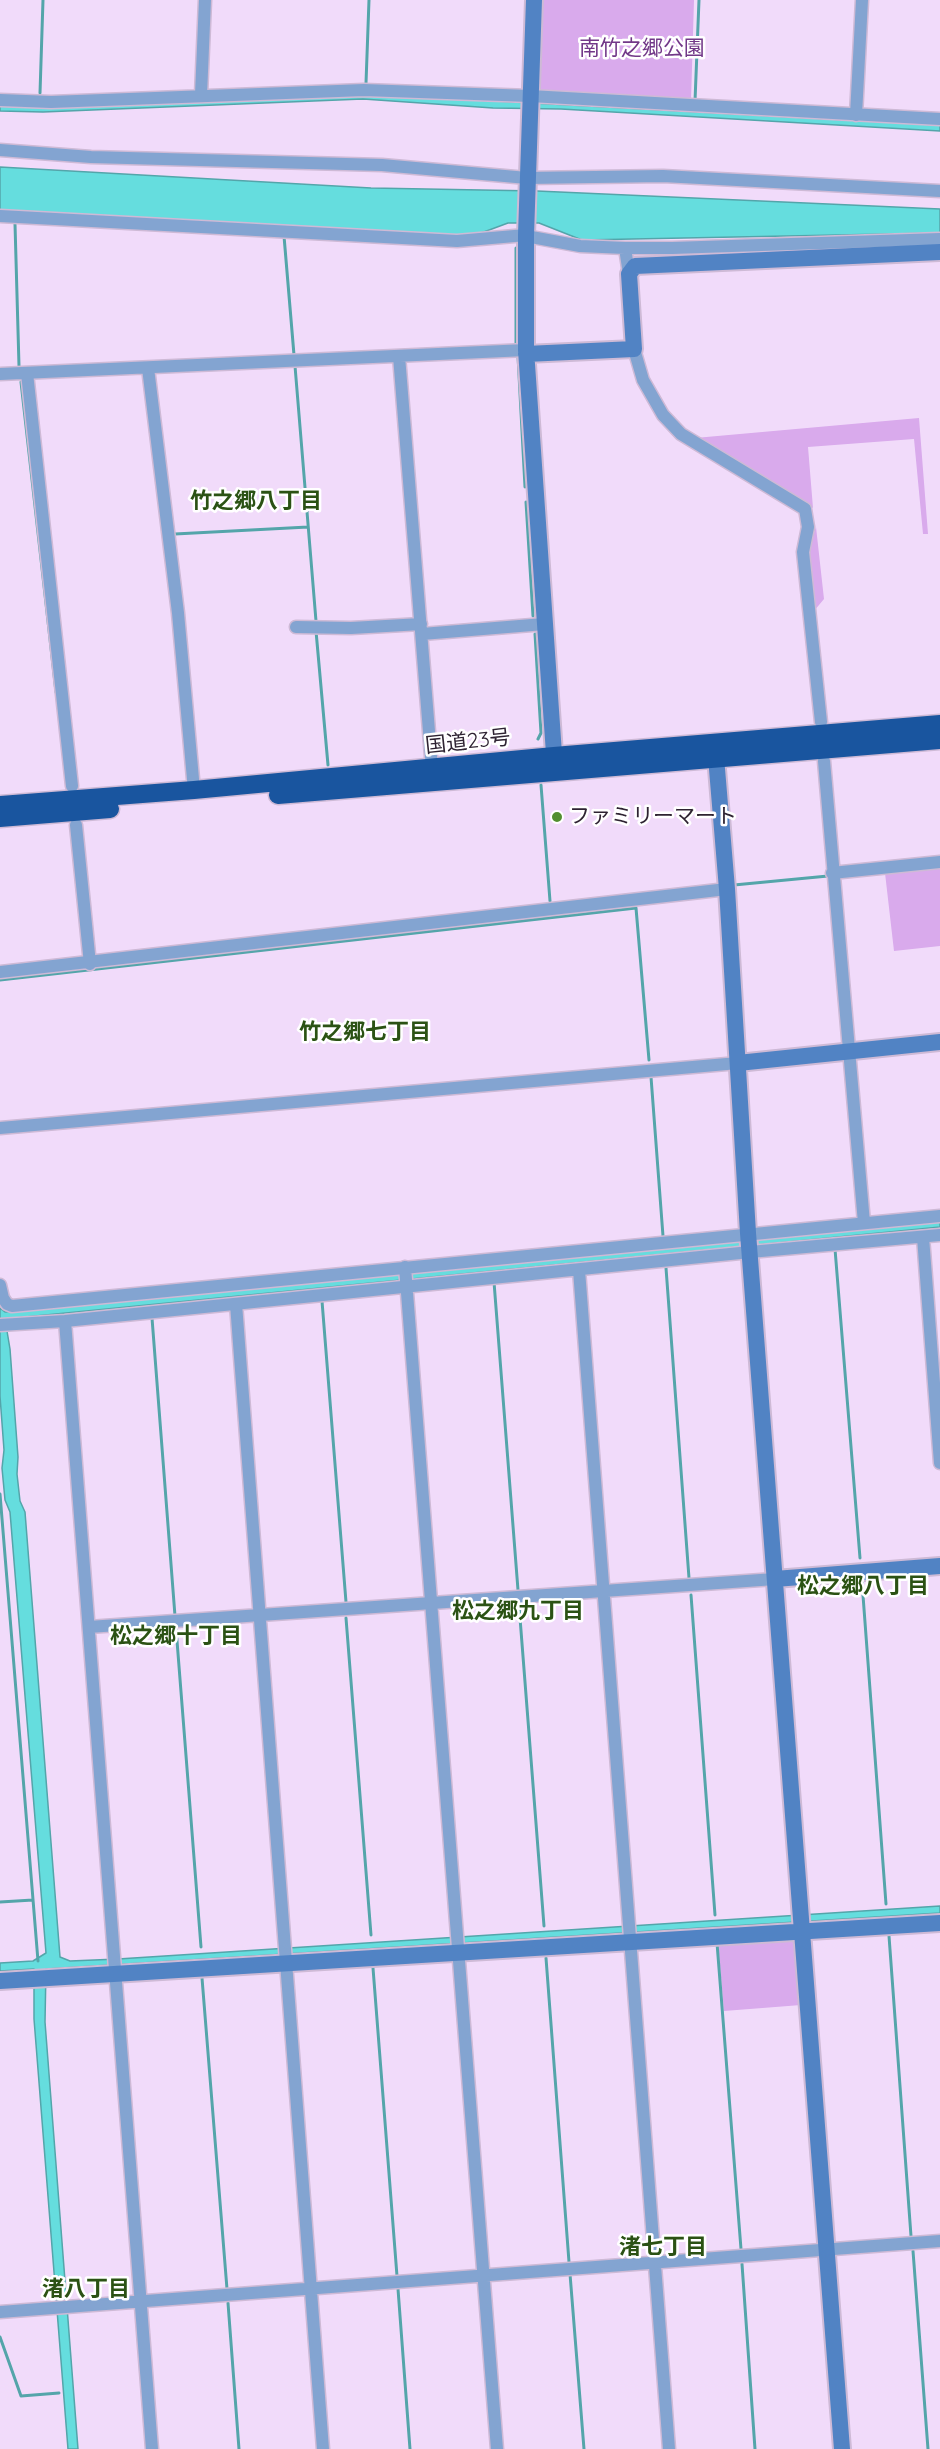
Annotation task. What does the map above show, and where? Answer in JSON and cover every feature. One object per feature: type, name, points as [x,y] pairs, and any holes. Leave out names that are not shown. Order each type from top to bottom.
[{"type":"highway","name":"国道23号","points":[[716,752],[940,724]]},
{"type":"highway","name":"国道23号","points":[[0,818],[555,764],[716,752],[940,740]]},
{"type":"highway","name":"国道23号","points":[[0,805],[432,769],[555,764]]},
{"type":"street","points":[[201,95],[205,0]]},
{"type":"street","points":[[534,0],[527,183],[526,352],[555,764]]},
{"type":"street","points":[[856,115],[862,0]]},
{"type":"street","points":[[0,100],[51,102],[364,90],[530,104],[940,119]]},
{"type":"street","points":[[0,150],[91,157],[382,165],[527,183],[663,176],[940,191]]},
{"type":"street","points":[[0,216],[458,241],[526,233],[580,246],[625,248],[940,239]]},
{"type":"street","points":[[625,248],[634,349],[643,380],[663,415],[681,434],[805,509],[808,527],[803,552],[821,722]]},
{"type":"street","points":[[629,274],[635,266],[642,265],[940,252]]},
{"type":"street","points":[[0,374],[399,356],[634,349]]},
{"type":"street","points":[[399,356],[432,769]]},
{"type":"street","points":[[148,368],[178,614],[194,790]]},
{"type":"street","points":[[27,373],[72,786]]},
{"type":"street","points":[[297,627],[421,629],[544,624]]},
{"type":"street","points":[[716,752],[727,889],[748,1233],[842,2449]]},
{"type":"street","points":[[824,761],[864,1223]]},
{"type":"street","points":[[76,825],[90,964]]},
{"type":"street","points":[[832,873],[940,862]]},
{"type":"street","points":[[0,972],[90,964],[727,889]]},
{"type":"street","points":[[0,1128],[738,1063],[940,1042]]},
{"type":"street","points":[[0,1285],[3,1298],[12,1307],[748,1233],[940,1216]]},
{"type":"street","points":[[12,1307],[8,1324],[65,1321],[940,1235]]},
{"type":"street","points":[[923,1237],[940,1463]]},
{"type":"street","points":[[405,1267],[497,2449]]},
{"type":"street","points":[[579,1270],[669,2449]]},
{"type":"street","points":[[236,1304],[324,2449]]},
{"type":"street","points":[[65,1321],[152,2449]]},
{"type":"street","points":[[89,1627],[775,1580],[940,1566]]},
{"type":"street","points":[[0,1981],[40,1979],[115,1966],[457,1944],[802,1923],[940,1923]]},
{"type":"street","points":[[0,2312],[940,2241]]},
{"type":"green space","name":"南竹之郷公園","points":[[542,0],[694,0],[691,101],[540,92]]},
{"type":"green space","points":[[919,418],[928,534],[923,534],[914,439],[808,447],[813,508],[695,438]]},
{"type":"green space","points":[[816,527],[824,599],[814,611],[808,550]]},
{"type":"green space","points":[[940,867],[940,946],[894,951],[885,873]]},
{"type":"green space","points":[[791,1938],[796,1943],[801,2005],[724,2011],[718,1943]]},
{"type":"shaded area","points":[[365,94],[940,125],[940,131],[363,99],[43,112],[0,111],[0,105]]},
{"type":"shaded area","points":[[0,167],[371,188],[537,191],[940,209],[940,233],[582,240],[539,223],[508,223],[473,236],[0,210]]},
{"type":"shaded area","points":[[940,1222],[940,1227],[5,1319],[10,1349],[18,1457],[17,1474],[20,1501],[25,1512],[60,1957],[70,1961],[118,1959],[940,1906],[940,1913],[46,1969],[45,2022],[78,2449],[68,2449],[34,2019],[34,1969],[0,1971],[0,1963],[33,1961],[46,1953],[10,1512],[5,1500],[2,1468],[4,1450],[0,1396],[0,1308],[5,1312]]},
{"type":"waterway","points":[[40,93],[43,0]]},
{"type":"waterway","points":[[366,83],[369,0]]},
{"type":"waterway","points":[[695,101],[699,0]]},
{"type":"waterway","points":[[15,224],[19,366]]},
{"type":"waterway","points":[[284,236],[294,355]]},
{"type":"waterway","points":[[516,248],[516,344]]},
{"type":"waterway","points":[[518,356],[525,487]]},
{"type":"waterway","points":[[295,366],[316,621]]},
{"type":"waterway","points":[[21,382],[56,692]]},
{"type":"waterway","points":[[526,502],[533,616]]},
{"type":"waterway","points":[[175,534],[308,527]]},
{"type":"waterway","points":[[316,631],[328,765]]},
{"type":"waterway","points":[[535,634],[541,733],[538,739]]},
{"type":"waterway","points":[[541,785],[550,901]]},
{"type":"waterway","points":[[734,885],[828,876]]},
{"type":"waterway","points":[[0,980],[636,908],[649,1060]]},
{"type":"waterway","points":[[651,1077],[663,1236]]},
{"type":"waterway","points":[[835,1249],[860,1558]]},
{"type":"waterway","points":[[666,1268],[689,1578]]},
{"type":"waterway","points":[[494,1282],[518,1590]]},
{"type":"waterway","points":[[322,1301],[346,1602]]},
{"type":"waterway","points":[[152,1318],[175,1616]]},
{"type":"waterway","points":[[0,1494],[38,1961]]},
{"type":"waterway","points":[[862,1582],[886,1904]]},
{"type":"waterway","points":[[691,1595],[715,1915]]},
{"type":"waterway","points":[[519,1605],[544,1926]]},
{"type":"waterway","points":[[346,1618],[371,1935]]},
{"type":"waterway","points":[[176,1628],[201,1947]]},
{"type":"waterway","points":[[0,1902],[33,1900]]},
{"type":"waterway","points":[[889,1936],[911,2236]]},
{"type":"waterway","points":[[717,1943],[741,2249]]},
{"type":"waterway","points":[[546,1958],[569,2262]]},
{"type":"waterway","points":[[373,1968],[397,2276]]},
{"type":"waterway","points":[[202,1978],[227,2289]]},
{"type":"waterway","points":[[913,2251],[928,2449]]},
{"type":"waterway","points":[[742,2264],[755,2449]]},
{"type":"waterway","points":[[570,2274],[584,2449]]},
{"type":"waterway","points":[[398,2289],[410,2449]]},
{"type":"waterway","points":[[228,2303],[239,2449]]},
{"type":"waterway","points":[[0,2337],[21,2396],[59,2393]]},
{"type":"place","name":"ファミリーマート","points":[[557,817]]},
{"type":"district","name":"竹之郷八丁目","points":[[256,501]]},
{"type":"district","name":"竹之郷七丁目","points":[[365,1032]]},
{"type":"district","name":"松之郷八丁目","points":[[863,1586]]},
{"type":"district","name":"松之郷九丁目","points":[[518,1611]]},
{"type":"district","name":"松之郷十丁目","points":[[176,1636]]},
{"type":"district","name":"渚七丁目","points":[[663,2247]]},
{"type":"district","name":"渚八丁目","points":[[86,2289]]}]
